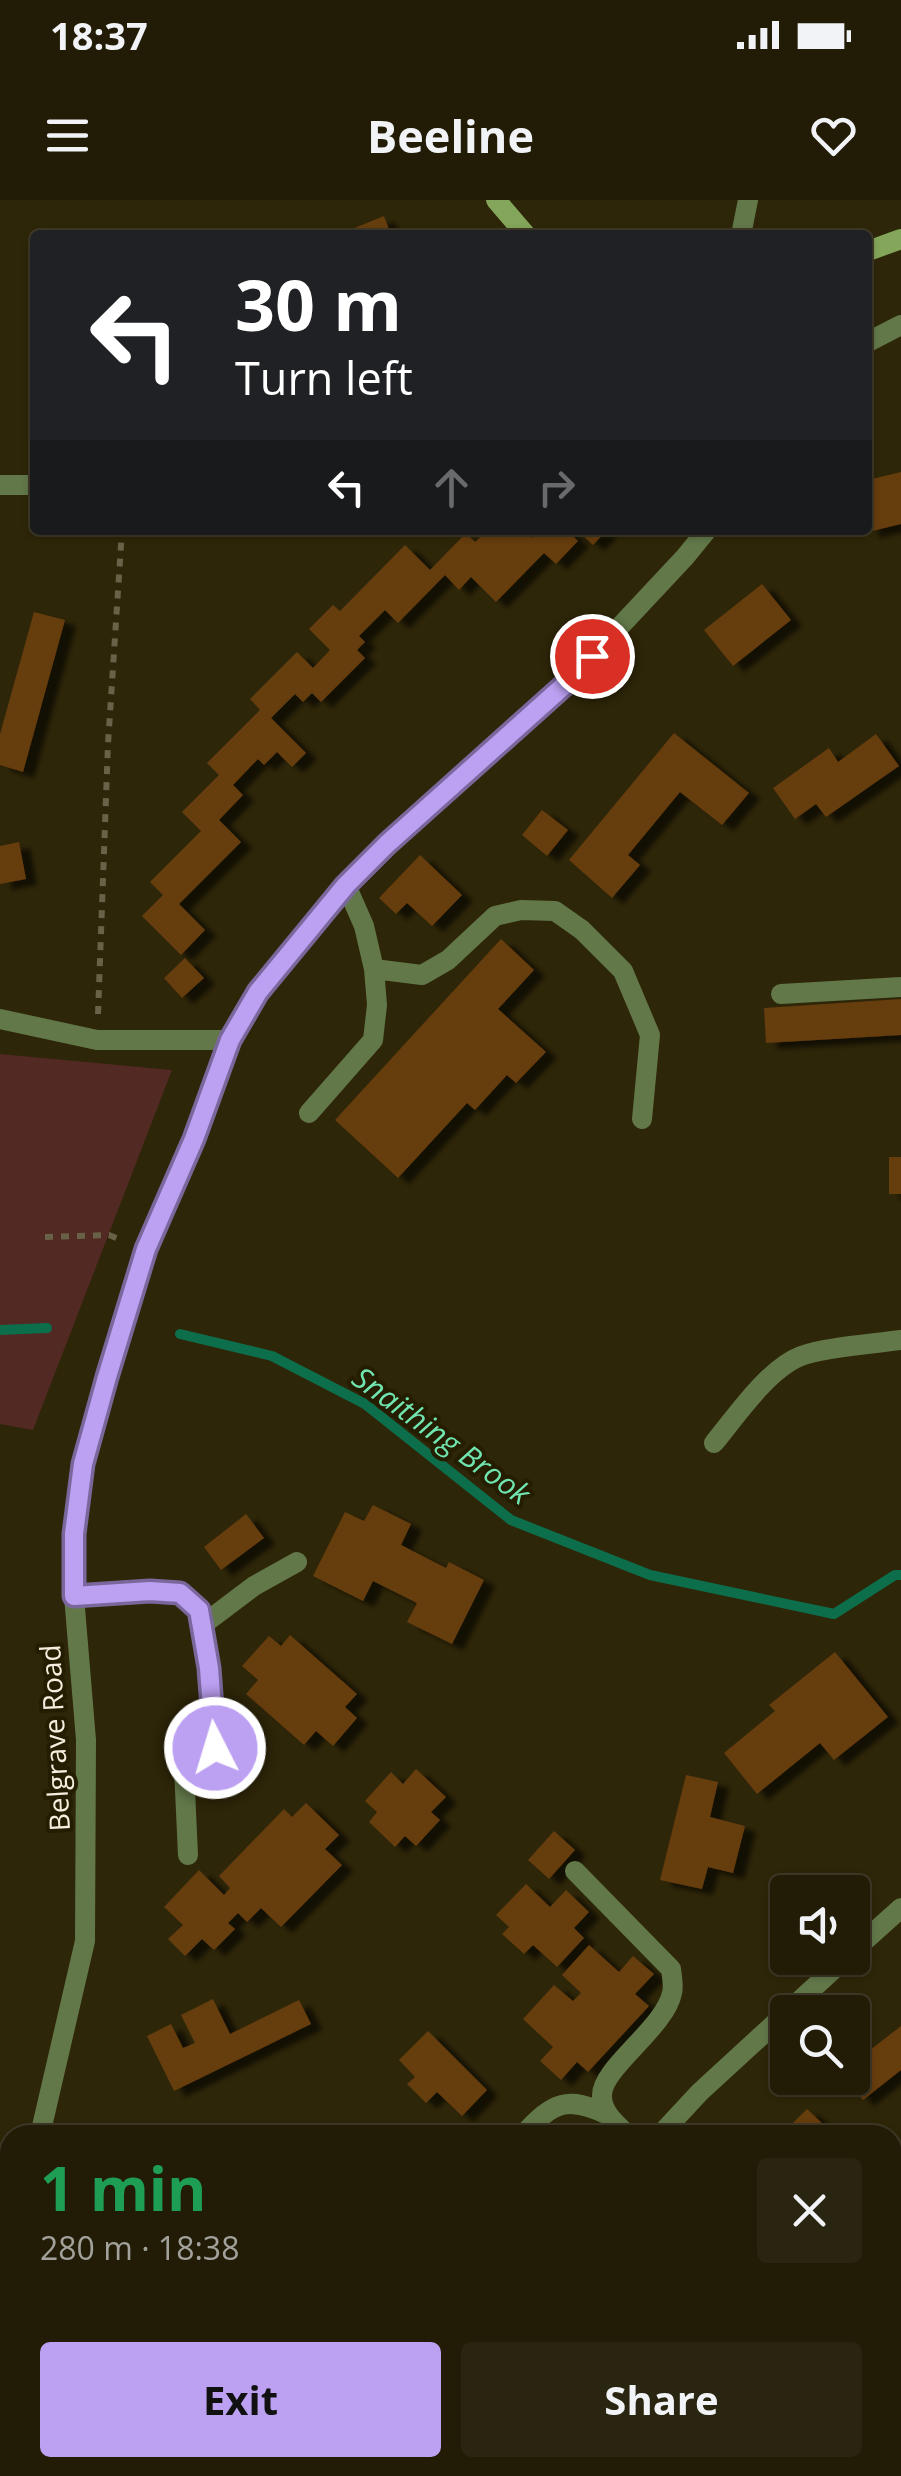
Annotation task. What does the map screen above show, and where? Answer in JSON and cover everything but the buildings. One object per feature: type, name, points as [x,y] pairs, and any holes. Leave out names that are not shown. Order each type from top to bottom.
[{"type":"street","points":[[496,200],[522,230]]},
{"type":"street","points":[[742,230],[748,200]]},
{"type":"street","points":[[872,251],[901,240]]},
{"type":"street","points":[[872,340],[901,325]]},
{"type":"street","points":[[0,485],[30,486]]},
{"type":"street","name":"Belgrave Road","points":[[42,2125],[84,1941],[86,1740],[74,1596],[74,1534],[83,1464],[146,1249],[194,1139],[230,1040],[258,992],[346,885],[569,681],[703,535]]},
{"type":"street","points":[[308,1113],[373,1040],[378,1005],[374,969],[364,926],[346,885]]},
{"type":"street","points":[[374,969],[422,975],[448,960],[495,916],[522,910],[556,911],[582,930],[623,972],[650,1035],[642,1119]]},
{"type":"street","points":[[782,994],[901,987]]},
{"type":"street","points":[[0,1019],[97,1040],[230,1040]]},
{"type":"street","points":[[714,1443],[756,1393],[789,1362],[805,1354],[901,1340]]},
{"type":"street","points":[[201,1626],[254,1586],[297,1562]]},
{"type":"street","points":[[74,1596],[180,1593],[199,1610],[209,1668],[215,1748],[246,1764]]},
{"type":"street","points":[[188,1855],[184,1768],[195,1757],[215,1748]]},
{"type":"street","points":[[575,1871],[671,1970],[673,1992],[662,2016],[607,2079],[602,2096],[608,2115]]},
{"type":"street","points":[[870,1936],[901,1908]]},
{"type":"street","points":[[669,2125],[827,1975]]},
{"type":"street","points":[[532,2125],[544,2112],[566,2104],[587,2105],[618,2125]]},
{"type":"path","points":[[97,1040],[108,744],[122,535]]},
{"type":"path","points":[[45,1237],[109,1234],[146,1249]]},
{"type":"shaded area","points":[[0,1054],[172,1070],[33,1430],[0,1424]]},
{"type":"waterway","name":"Snaithing Brook","points":[[0,1330],[47,1328]]},
{"type":"waterway","name":"Snaithing Brook","points":[[180,1334],[272,1356],[365,1404],[511,1520],[650,1575],[834,1614],[895,1575],[901,1575]]},
{"type":"route","points":[[215,1748],[209,1668],[199,1610],[180,1593],[74,1596],[74,1534],[83,1464],[146,1249],[194,1139],[230,1040],[258,992],[346,885],[592,656]]}]
